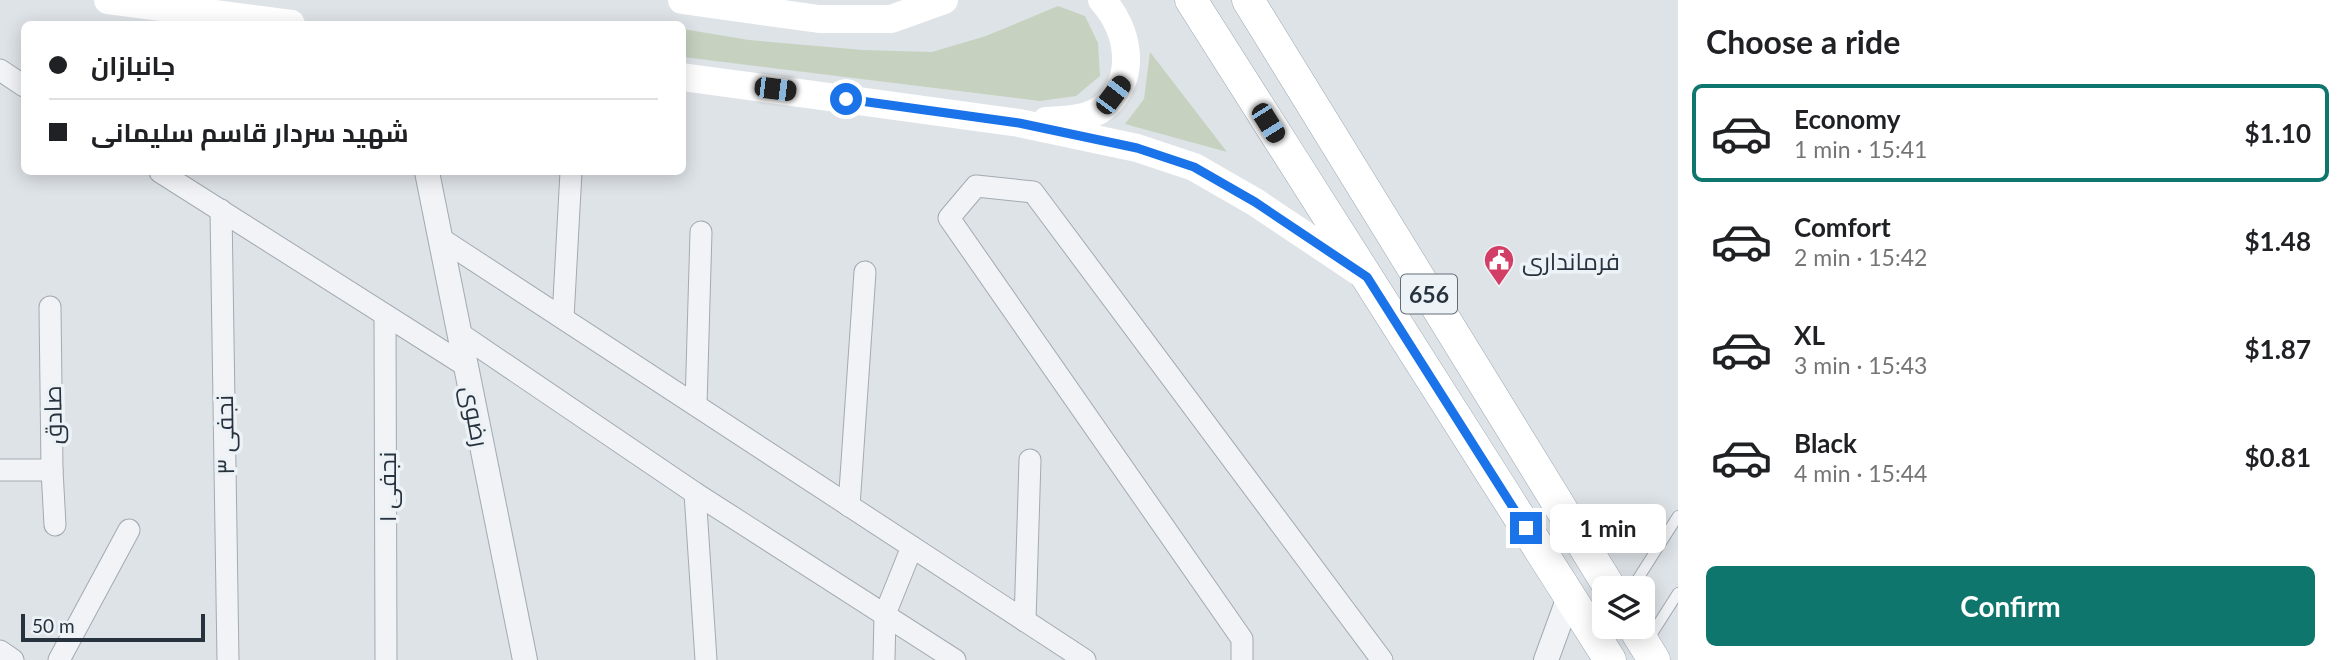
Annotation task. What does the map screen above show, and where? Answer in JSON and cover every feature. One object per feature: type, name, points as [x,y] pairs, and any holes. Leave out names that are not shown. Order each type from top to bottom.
[{"type":"main road","points":[[108,0],[268,21]]},
{"type":"main road","points":[[689,0],[819,19],[891,19],[944,0]]},
{"type":"main road","points":[[1019,123],[1076,120],[1103,108],[1122,83],[1128,55],[1117,17],[1102,0]]},
{"type":"main road","name":"656","points":[[1191,0],[1610,660]]},
{"type":"main road","name":"656","points":[[1248,0],[1603,576]]},
{"type":"main road","points":[[686,78],[1019,123],[1137,148],[1194,167],[1255,202],[1367,277]]},
{"type":"street","points":[[0,70],[21,84]]},
{"type":"street","points":[[165,175],[466,366]]},
{"type":"street","name":"رضوی","points":[[427,175],[525,660]]},
{"type":"street","points":[[563,318],[571,175]]},
{"type":"street","points":[[1242,660],[1242,639],[949,218],[976,187],[1033,192],[1382,660]]},
{"type":"street","name":"نجفی ۳","points":[[221,210],[228,660]]},
{"type":"street","points":[[696,405],[701,232]]},
{"type":"street","points":[[440,237],[1085,660]]},
{"type":"street","points":[[849,506],[865,272]]},
{"type":"street","name":"صادق","points":[[0,470],[52,470],[50,307]]},
{"type":"street","name":"نجفی ۱","points":[[385,315],[386,660]]},
{"type":"street","points":[[459,333],[695,493],[955,660]]},
{"type":"street","points":[[1025,621],[1030,460]]},
{"type":"street","points":[[52,470],[55,525]]},
{"type":"street","points":[[695,493],[706,660]]},
{"type":"street","points":[[59,660],[129,530]]},
{"type":"street","points":[[884,660],[885,614],[912,547]]},
{"type":"street","points":[[1546,660],[1569,597]]},
{"type":"street","points":[[0,651],[13,660]]},
{"type":"lane","points":[[1640,576],[1678,516]]},
{"type":"lane","points":[[1644,644],[1678,593]]},
{"type":"green space","points":[[1058,6],[1085,16],[1098,43],[1100,76],[1076,96],[1040,101],[686,57],[686,30],[749,40],[863,50],[932,52],[986,36]]},
{"type":"green space","points":[[1150,52],[1227,152],[1125,124],[1144,99]]},
{"type":"place","name":"فرمانداری","points":[[1499,287]]},
{"type":"route","points":[[846,99],[1019,123],[1137,148],[1194,167],[1255,202],[1367,277],[1526,528]]}]
